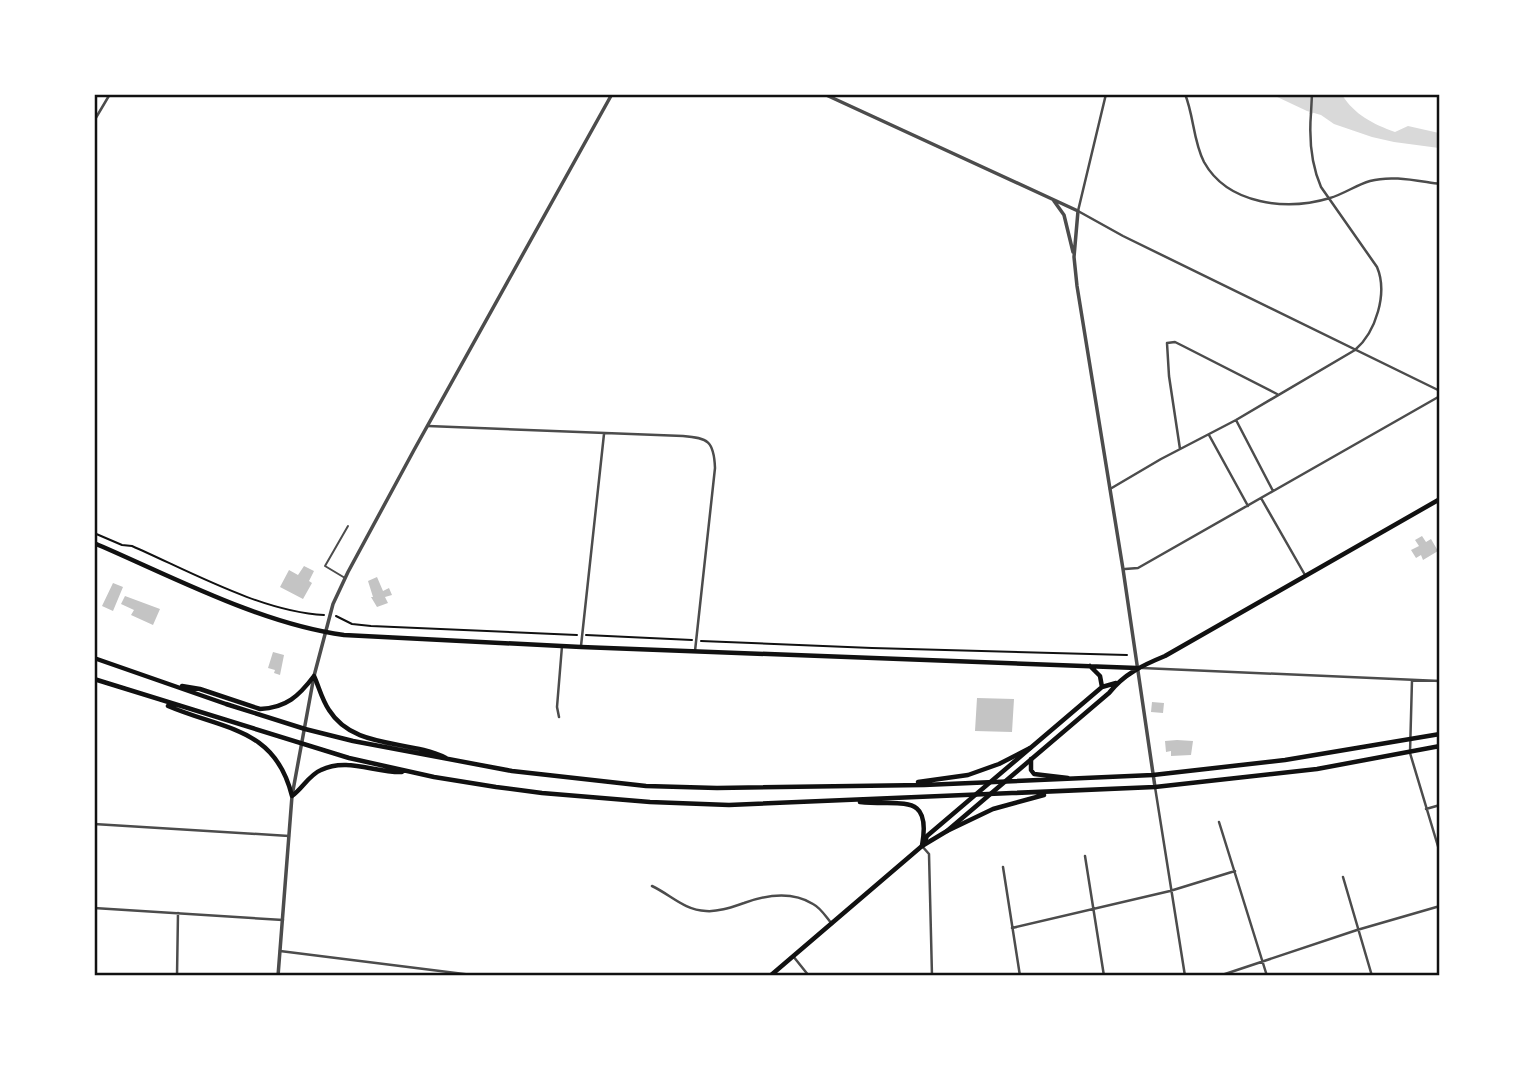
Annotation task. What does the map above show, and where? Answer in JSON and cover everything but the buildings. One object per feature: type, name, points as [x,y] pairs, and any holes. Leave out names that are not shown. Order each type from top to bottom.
[{"type":"main road","points":[[947,831],[1137,668],[1165,656],[1440,499]]},
{"type":"main road","points":[[94,543],[289,624],[324,632],[384,638],[581,647],[1137,668]]},
{"type":"main road","points":[[94,658],[305,729],[453,762],[579,780],[646,786],[787,788],[991,783],[1153,775],[1247,766],[1440,734]]},
{"type":"main road","points":[[1090,666],[1100,676],[1102,687]]},
{"type":"main road","points":[[170,684],[200,689],[267,709],[288,703],[314,676],[328,709],[335,719],[353,734],[433,752],[453,762]]},
{"type":"main road","points":[[94,680],[301,745],[410,772],[542,793],[650,802],[729,805],[1155,787],[1282,774],[1440,746]]},
{"type":"main road","points":[[922,846],[928,835],[1102,687],[1117,683]]},
{"type":"main road","points":[[142,695],[195,718],[251,736],[278,760],[292,796],[319,771],[342,764],[388,773],[410,772]]},
{"type":"main road","points":[[915,783],[968,775],[999,764],[1030,748]]},
{"type":"main road","points":[[1031,759],[1031,770],[1034,774],[1076,779]]},
{"type":"main road","points":[[770,975],[922,846],[993,809],[1053,793]]},
{"type":"main road","points":[[845,800],[913,806],[923,814],[925,820],[922,846]]},
{"type":"street","points":[[94,121],[110,94]]},
{"type":"street","points":[[278,975],[292,796],[314,676],[330,615],[345,578],[612,94]]},
{"type":"street","points":[[824,94],[1078,211],[1123,236],[1440,391]]},
{"type":"street","points":[[1074,257],[1078,211],[1106,94]]},
{"type":"street","points":[[1185,94],[1204,162],[1214,176],[1240,195],[1286,204],[1330,198],[1369,181],[1382,179],[1440,184]]},
{"type":"street","points":[[1110,489],[1236,420],[1364,342],[1380,306],[1381,276],[1321,187],[1316,174],[1310,142],[1312,94]]},
{"type":"street","points":[[1051,199],[1064,215],[1074,257],[1185,975]]},
{"type":"street","points":[[1180,449],[1167,343],[1175,342],[1277,394]]},
{"type":"street","points":[[1123,569],[1138,568],[1440,396]]},
{"type":"street","points":[[1236,420],[1273,491]]},
{"type":"street","points":[[428,426],[695,436],[707,440],[712,446],[715,468],[695,651]]},
{"type":"street","points":[[581,647],[604,434]]},
{"type":"street","points":[[1209,435],[1248,506]]},
{"type":"street","points":[[1261,498],[1305,576]]},
{"type":"street","points":[[559,717],[557,707],[562,646]]},
{"type":"street","points":[[1137,668],[1440,681]]},
{"type":"street","points":[[1412,680],[1410,753],[1440,853]]},
{"type":"street","points":[[1426,809],[1440,805]]},
{"type":"street","points":[[1219,821],[1267,975]]},
{"type":"street","points":[[94,824],[289,836]]},
{"type":"street","points":[[922,846],[929,854],[932,975]]},
{"type":"street","points":[[1085,856],[1104,975]]},
{"type":"street","points":[[1003,867],[1020,975]]},
{"type":"street","points":[[1012,928],[1170,891],[1235,871]]},
{"type":"street","points":[[1343,877],[1372,975]]},
{"type":"street","points":[[652,886],[685,906],[706,911],[719,911],[765,897],[789,896],[816,905],[832,924]]},
{"type":"street","points":[[1219,975],[1440,906]]},
{"type":"street","points":[[94,908],[283,920]]},
{"type":"street","points":[[177,975],[178,913]]},
{"type":"street","points":[[281,951],[480,975]]},
{"type":"street","points":[[793,956],[809,975]]},
{"type":"lane","points":[[345,578],[325,566],[348,526]]},
{"type":"path","points":[[94,533],[122,545],[132,546],[252,598],[300,613],[339,617],[352,624],[872,648],[1127,655]]},
{"type":"shaded area","points":[[1273,95],[1342,95],[1359,113],[1387,129],[1395,132],[1408,126],[1439,133],[1439,148],[1372,137],[1334,124],[1321,115]]}]
